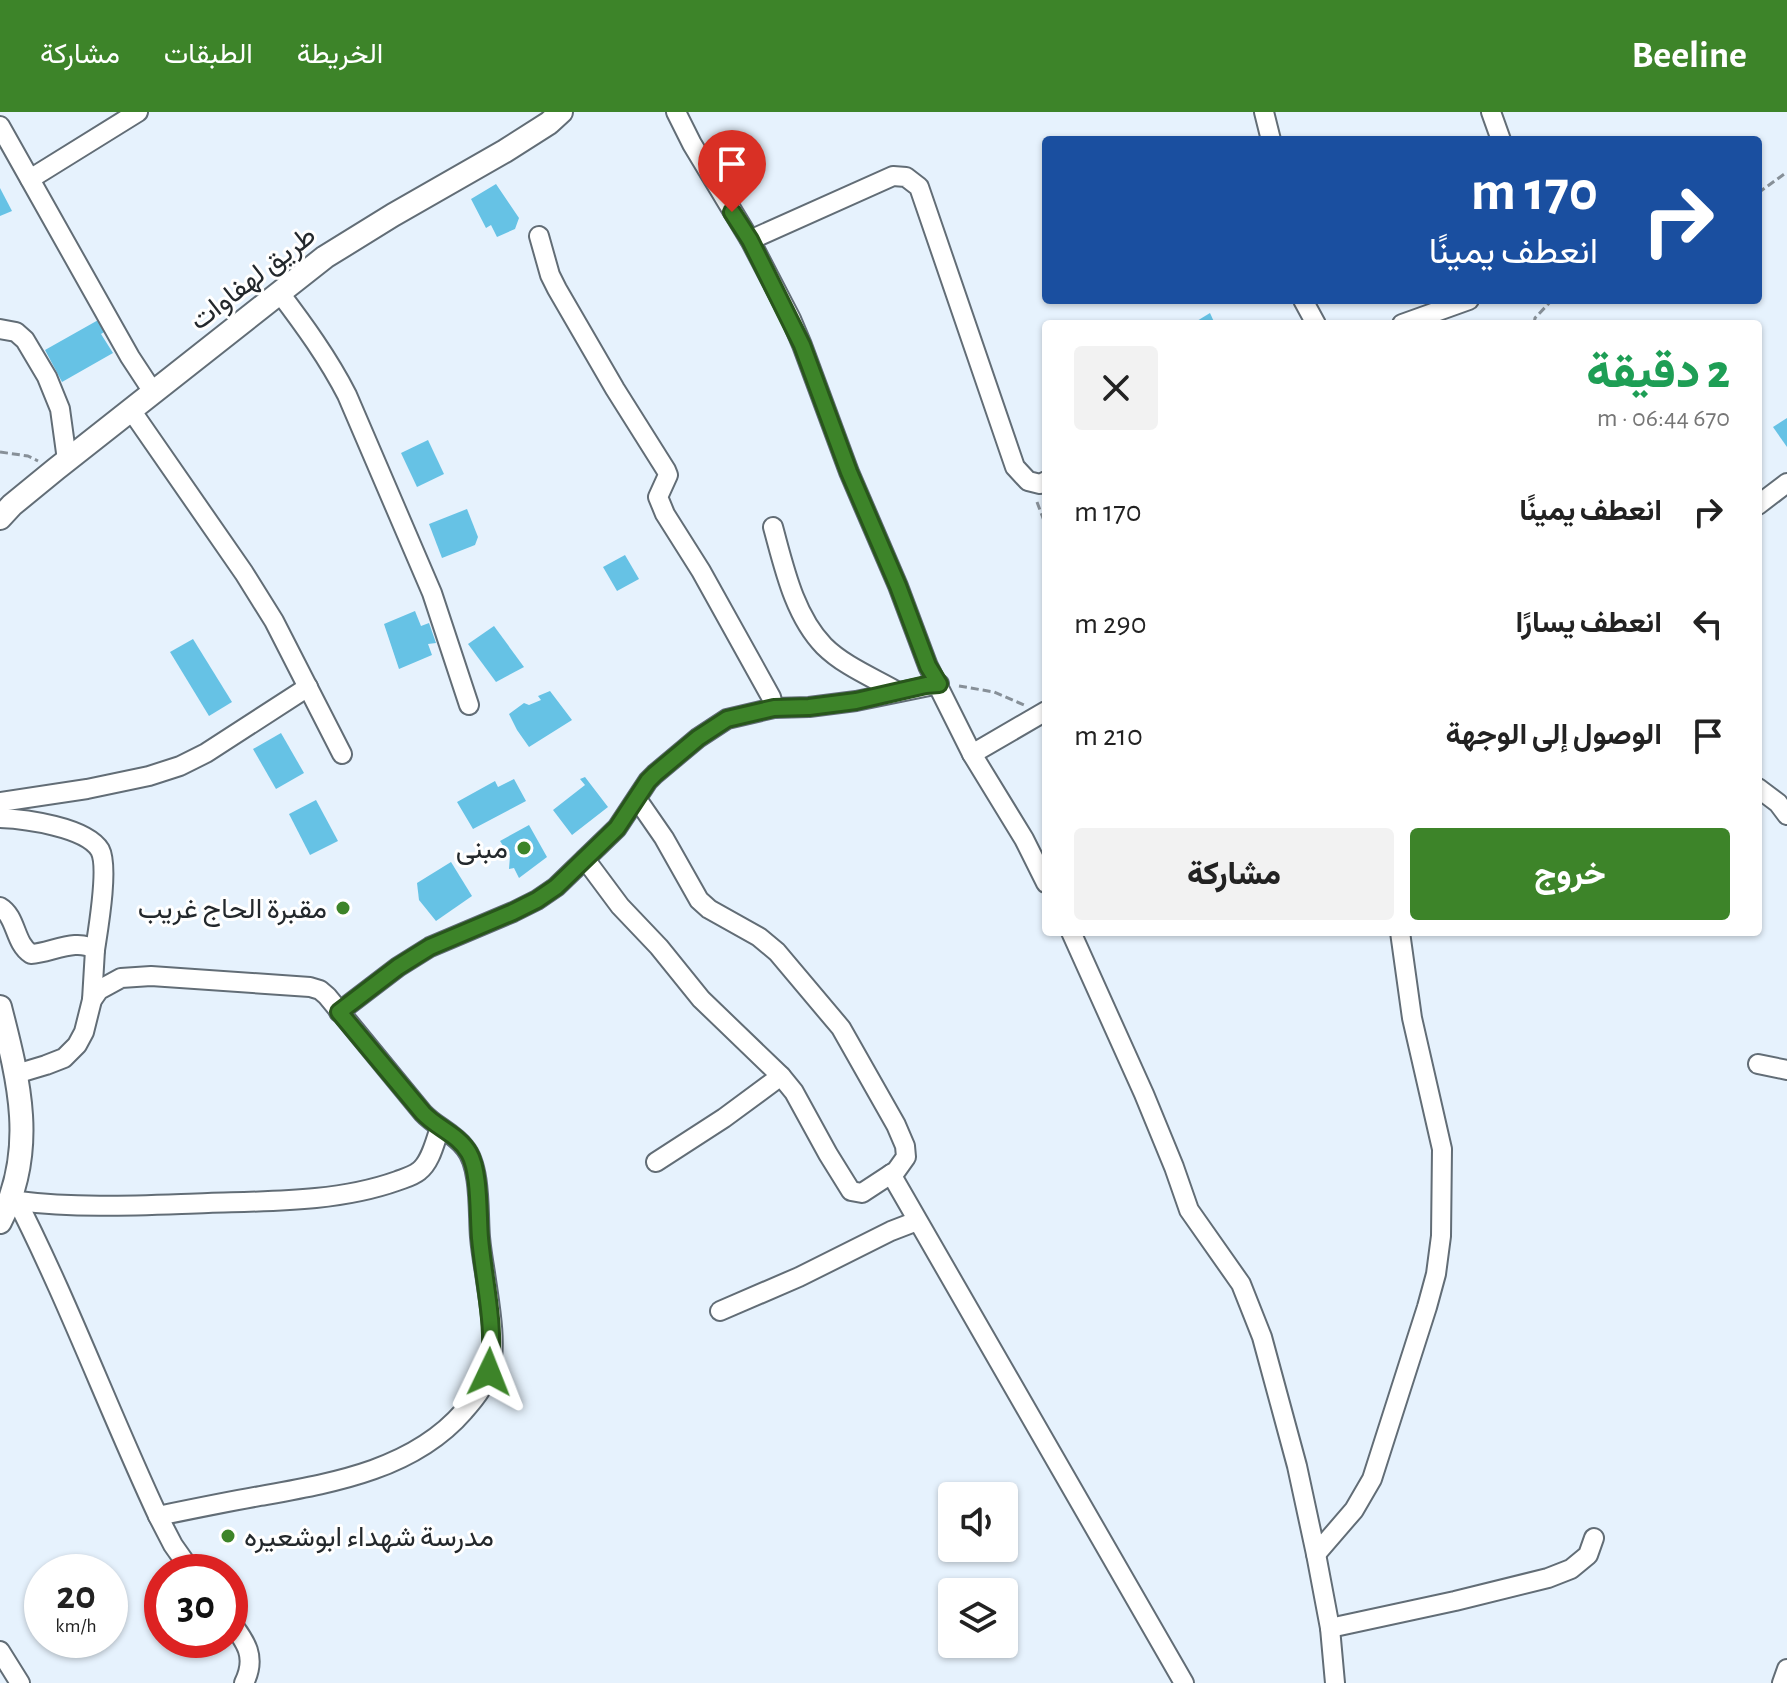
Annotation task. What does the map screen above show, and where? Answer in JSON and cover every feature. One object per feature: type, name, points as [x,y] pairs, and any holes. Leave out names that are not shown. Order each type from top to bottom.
[{"type":"street","points":[[30,179],[138,112]]},
{"type":"street","name":"طريق لهفاوات","points":[[0,518],[61,465],[345,243],[505,151],[561,112]]},
{"type":"street","points":[[676,112],[750,240],[802,345],[849,472],[928,666],[972,754],[1024,839],[1042,875]]},
{"type":"street","points":[[1264,112],[1270,136]]},
{"type":"street","points":[[1491,112],[1500,136]]},
{"type":"street","points":[[0,126],[130,357],[153,392]]},
{"type":"street","points":[[750,240],[893,176],[906,177],[919,187],[1015,467],[1028,481],[1042,483]]},
{"type":"street","points":[[539,236],[557,289],[666,470],[668,475],[658,497],[665,514],[701,571],[771,697],[774,708]]},
{"type":"street","points":[[279,292],[332,366],[347,395],[432,593],[469,705]]},
{"type":"street","points":[[1413,320],[1458,304]]},
{"type":"street","points":[[0,329],[16,332],[25,340],[47,377],[60,409],[61,465]]},
{"type":"street","points":[[131,410],[274,621],[342,754]]},
{"type":"street","points":[[1762,502],[1787,483]]},
{"type":"street","points":[[773,527],[789,582],[813,632],[825,647],[841,659],[898,692]]},
{"type":"street","points":[[339,1012],[430,947],[537,900],[556,887],[617,828],[655,774],[698,738],[727,719],[774,708],[828,705],[939,684]]},
{"type":"street","points":[[0,802],[87,789],[180,766],[206,753],[308,687]]},
{"type":"street","points":[[972,754],[1038,708]]},
{"type":"street","points":[[1762,791],[1778,803],[1787,815]]},
{"type":"street","points":[[585,859],[620,906],[659,947],[701,999],[794,1092],[851,1191],[862,1193],[896,1171],[906,1157],[905,1146],[841,1028],[777,952],[759,937],[709,909],[699,900],[664,838],[637,799]]},
{"type":"street","points":[[0,818],[58,827],[82,836],[93,842],[103,858],[92,1000],[84,1032],[64,1058],[16,1074]]},
{"type":"street","points":[[0,907],[9,914],[24,949],[31,954],[81,945],[95,950]]},
{"type":"street","points":[[1073,936],[1150,1109],[1189,1210],[1241,1284],[1257,1324],[1297,1466],[1330,1628],[1335,1683]]},
{"type":"street","points":[[1316,1554],[1354,1510],[1372,1479],[1436,1274],[1441,1236],[1442,1149],[1412,1018],[1401,936]]},
{"type":"street","points":[[92,1000],[99,990],[121,978],[151,976],[320,990],[432,1123],[463,1145],[470,1154],[474,1168],[492,1355],[489,1372],[477,1395],[456,1421],[406,1456],[326,1484],[158,1516]]},
{"type":"street","points":[[0,1222],[16,1197],[22,1154],[16,1074],[1,1014]]},
{"type":"street","points":[[1758,1064],[1787,1070]]},
{"type":"street","points":[[656,1162],[781,1076]]},
{"type":"street","points":[[16,1197],[56,1206],[273,1201],[376,1189],[423,1169],[440,1128]]},
{"type":"street","points":[[891,1174],[1184,1683]]},
{"type":"street","points":[[16,1197],[54,1275],[132,1460],[179,1554]]},
{"type":"street","points":[[720,1311],[917,1221]]},
{"type":"street","points":[[1330,1628],[1548,1578],[1571,1569],[1588,1555],[1594,1538]]},
{"type":"street","points":[[244,1683],[250,1671],[248,1648]]},
{"type":"street","points":[[0,1651],[20,1683]]},
{"type":"street","points":[[1782,1683],[1787,1669]]},
{"type":"path","points":[[1762,190],[1787,172]]},
{"type":"path","points":[[1535,320],[1548,304]]},
{"type":"path","points":[[0,452],[61,465]]},
{"type":"path","points":[[1036,500],[1042,516]]},
{"type":"path","points":[[939,684],[994,692],[1038,708]]},
{"type":"building","points":[[496,184],[519,218],[515,229],[497,237],[491,225],[486,228],[471,199]]},
{"type":"building","points":[[0,188],[12,211],[0,216]]},
{"type":"building","points":[[1210,313],[1213,320],[1199,320]]},
{"type":"building","points":[[100,319],[107,330],[101,334],[113,353],[62,382],[45,350]]},
{"type":"building","points":[[1787,418],[1787,447],[1773,427]]},
{"type":"building","points":[[428,440],[444,474],[417,487],[401,453]]},
{"type":"building","points":[[467,509],[478,537],[475,545],[442,558],[429,524]]},
{"type":"building","points":[[625,555],[639,579],[617,591],[603,567]]},
{"type":"building","points":[[415,611],[421,626],[429,623],[436,643],[428,644],[432,655],[399,669],[384,624]]},
{"type":"building","points":[[494,626],[524,667],[496,682],[468,644]]},
{"type":"building","points":[[193,639],[232,702],[209,716],[170,652]]},
{"type":"building","points":[[550,691],[572,720],[529,747],[509,714],[524,703],[529,705],[541,700],[538,696]]},
{"type":"building","points":[[281,733],[304,773],[276,789],[253,749]]},
{"type":"building","points":[[585,777],[608,807],[572,835],[553,810],[585,785],[580,779]]},
{"type":"building","points":[[514,779],[526,801],[473,829],[457,802],[495,781],[498,787]]},
{"type":"building","points":[[316,800],[338,841],[310,855],[289,814]]},
{"type":"building","name":"مبنى","points":[[529,825],[547,857],[519,878],[514,868],[509,869],[510,856],[500,841]]},
{"type":"building","points":[[451,862],[472,896],[436,921],[419,900],[417,883]]},
{"type":"place","name":"مبنى","points":[[524,848]]},
{"type":"place","name":"مقبرة الحاج غريب","points":[[343,908]]},
{"type":"place","name":"مدرسة شهداء ابوشعيره","points":[[228,1536]]},
{"type":"route","points":[[489,1372],[492,1355],[489,1302],[470,1154],[449,1132],[432,1123],[339,1012],[430,947],[513,912],[556,887],[617,828],[655,774],[698,738],[727,719],[774,708],[856,701],[939,684],[928,666],[883,548],[849,472],[791,319],[732,212]]}]
